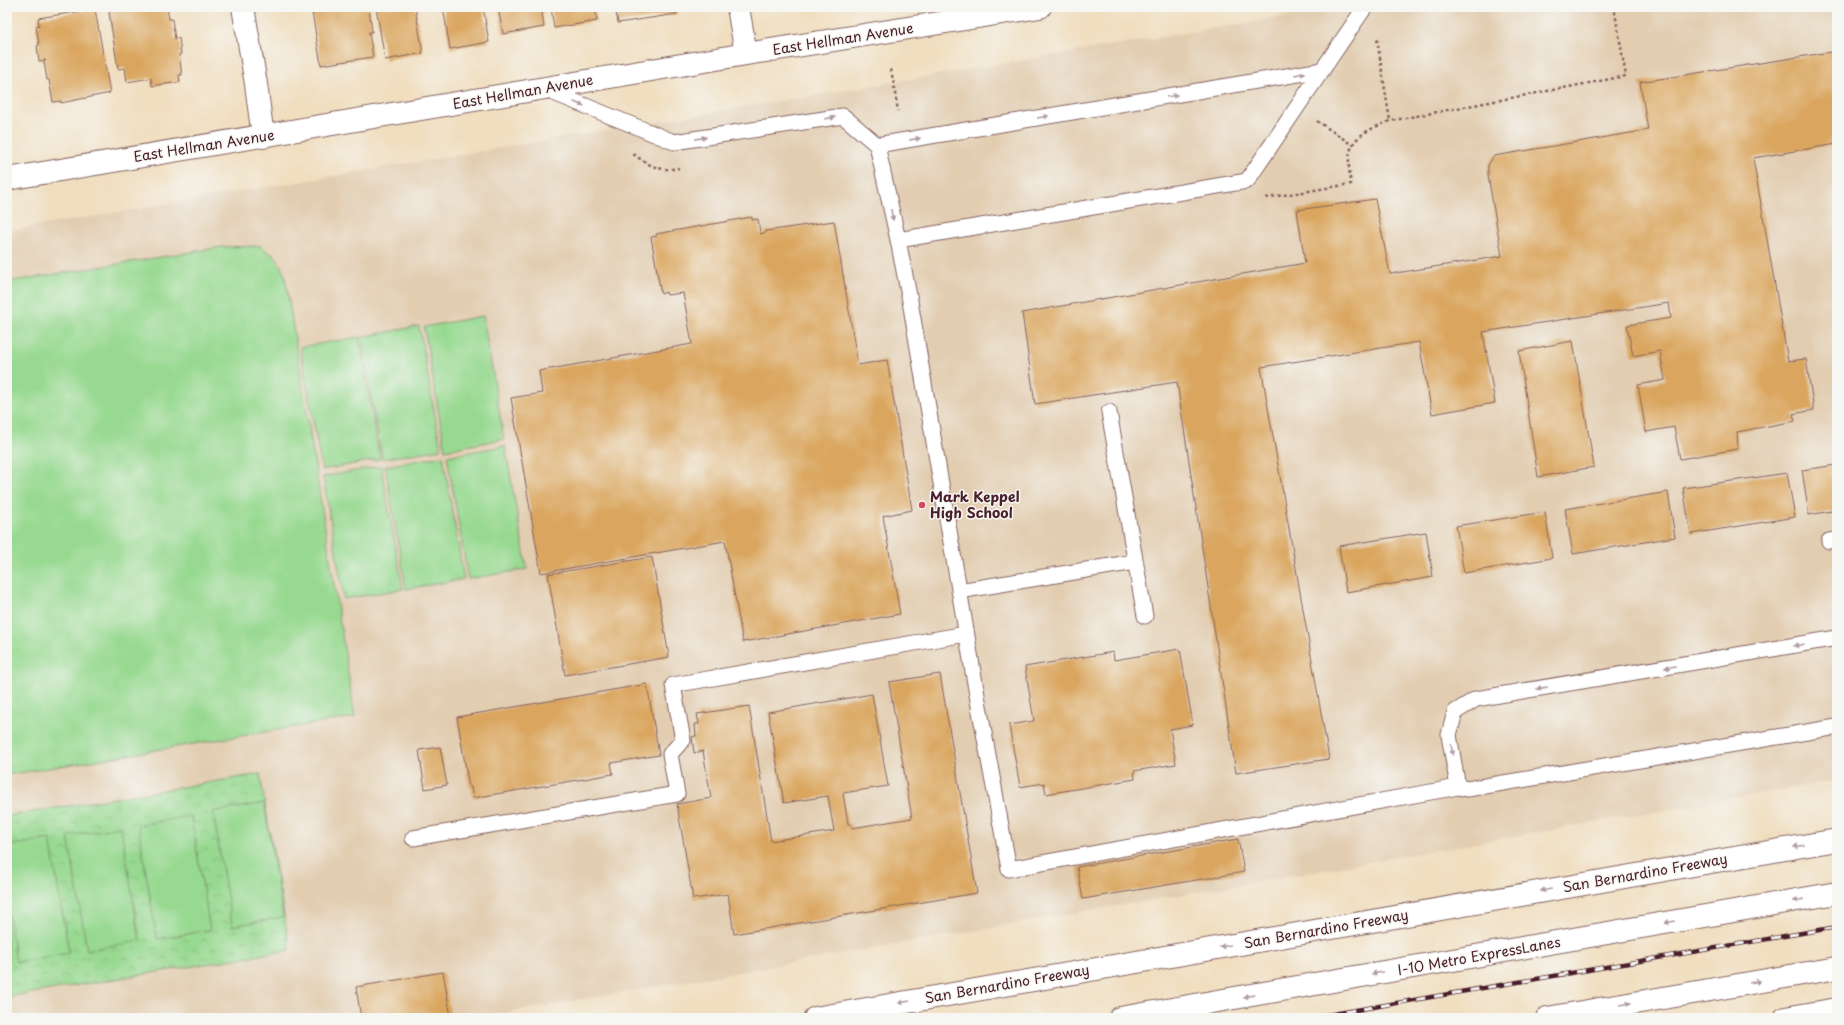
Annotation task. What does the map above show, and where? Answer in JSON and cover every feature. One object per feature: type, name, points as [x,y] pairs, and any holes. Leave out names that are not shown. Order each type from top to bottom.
[{"type":"main road","points":[[243,7],[263,137]]},
{"type":"main road","points":[[738,7],[746,54]]},
{"type":"main road","name":"East Hellman Avenue","points":[[7,179],[263,137],[1003,10],[1040,7]]},
{"type":"main road","name":"San Bernardino Freeway","points":[[814,1018],[1837,840]]},
{"type":"main road","name":"I-10 Metro ExpressLanes","points":[[1120,1018],[1837,893]]},
{"type":"main road","points":[[1547,1018],[1837,968]]},
{"type":"main road","points":[[1785,1018],[1837,1009]]},
{"type":"lane","points":[[898,240],[1247,181],[1365,7]]},
{"type":"lane","points":[[877,145],[1322,70]]},
{"type":"lane","points":[[543,88],[674,142],[843,116],[877,145],[898,240],[911,309],[966,634],[1009,869],[1458,787],[1467,789],[1507,784],[1837,727]]},
{"type":"lane","points":[[1109,412],[1145,616]]},
{"type":"lane","points":[[959,591],[1135,562]]},
{"type":"lane","points":[[413,838],[676,794],[670,754],[683,740],[673,685],[966,634]]},
{"type":"lane","points":[[1458,787],[1450,735],[1455,712],[1476,699],[1837,638]]},
{"type":"path","points":[[1261,198],[1351,184],[1348,164],[1351,144],[1370,128],[1390,121],[1626,76],[1614,7]]},
{"type":"path","points":[[1377,39],[1390,121]]},
{"type":"path","points":[[891,69],[898,111]]},
{"type":"path","points":[[1315,120],[1351,144]]},
{"type":"path","points":[[628,150],[652,167],[672,170],[680,168]]},
{"type":"shaded area","name":"Mark Keppel High School","points":[[1339,7],[1837,7],[1837,780],[476,1018],[7,1018],[7,231]]},
{"type":"green space","points":[[260,246],[277,258],[285,276],[355,717],[7,775],[7,282],[222,247]]},
{"type":"green space","points":[[483,316],[504,439],[445,450],[424,327]]},
{"type":"green space","points":[[419,326],[441,449],[382,459],[361,337]]},
{"type":"green space","points":[[359,337],[380,459],[322,470],[300,347]]},
{"type":"green space","points":[[505,446],[527,569],[468,579],[447,456]]},
{"type":"green space","points":[[443,456],[464,579],[406,589],[385,466]]},
{"type":"green space","points":[[381,466],[403,589],[344,599],[323,477]]},
{"type":"green space","points":[[260,774],[290,950],[7,997],[7,816]]},
{"type":"green space","points":[[264,803],[283,917],[232,926],[213,812]]},
{"type":"green space","points":[[191,816],[210,930],[157,939],[138,825]]},
{"type":"green space","points":[[121,827],[140,941],[87,950],[68,836]]},
{"type":"green space","points":[[50,839],[69,953],[16,962],[7,905],[7,846]]},
{"type":"building","points":[[143,7],[167,7],[169,19],[172,19],[175,39],[179,38],[181,54],[179,54],[182,75],[179,75],[180,82],[152,86],[151,78],[127,82],[125,68],[118,69],[109,12]]},
{"type":"building","points":[[343,7],[369,7],[372,32],[369,32],[373,57],[321,65],[312,12]]},
{"type":"building","points":[[376,7],[415,7],[423,53],[385,60]]},
{"type":"building","points":[[443,7],[483,7],[489,42],[450,49]]},
{"type":"building","points":[[498,7],[545,7],[546,11],[542,12],[544,27],[503,34]]},
{"type":"building","points":[[551,7],[595,7],[597,21],[554,28]]},
{"type":"building","points":[[615,7],[676,7],[677,14],[618,23]]},
{"type":"building","points":[[95,9],[110,93],[61,103],[61,101],[53,102],[44,62],[46,60],[39,61],[37,46],[39,45],[36,26],[39,25],[38,18]]},
{"type":"building","points":[[1837,51],[1837,144],[1753,158],[1788,361],[1806,359],[1814,410],[1793,414],[1795,421],[1737,432],[1738,449],[1680,459],[1674,427],[1646,432],[1638,385],[1665,380],[1660,351],[1633,356],[1627,325],[1671,318],[1669,303],[1483,332],[1495,403],[1432,414],[1419,342],[1261,367],[1329,759],[1236,773],[1177,382],[1035,404],[1022,313],[1305,263],[1297,210],[1375,199],[1390,274],[1502,256],[1488,176],[1488,165],[1494,156],[1648,130],[1640,82]]},
{"type":"building","points":[[752,217],[752,220],[758,219],[760,234],[766,231],[834,221],[858,365],[887,360],[912,510],[883,516],[900,614],[743,642],[725,541],[541,573],[511,398],[542,393],[539,371],[692,344],[683,293],[667,295],[666,292],[661,294],[651,237],[657,236],[656,234]]},
{"type":"building","points":[[1573,341],[1594,467],[1538,477],[1519,351]]},
{"type":"building","points":[[1837,465],[1837,510],[1809,515],[1802,470]]},
{"type":"building","points":[[1787,473],[1795,517],[1691,534],[1683,488]]},
{"type":"building","points":[[1668,492],[1675,537],[1573,554],[1565,509]]},
{"type":"building","points":[[1545,512],[1552,558],[1464,573],[1456,526]]},
{"type":"building","points":[[1426,532],[1433,577],[1346,592],[1339,546]]},
{"type":"building","points":[[652,557],[669,657],[565,675],[548,574]]},
{"type":"building","points":[[1180,649],[1193,725],[1170,729],[1176,764],[1134,771],[1135,779],[1046,794],[1044,783],[1020,787],[1009,725],[1034,721],[1025,667],[1113,652],[1114,660]]},
{"type":"building","points":[[940,674],[977,893],[734,934],[728,894],[693,899],[677,804],[711,798],[703,751],[694,753],[692,737],[696,736],[695,724],[699,724],[697,714],[749,706],[771,841],[834,831],[828,796],[784,803],[768,712],[872,694],[888,786],[843,793],[848,824],[851,824],[852,828],[912,818],[889,682]]},
{"type":"building","points":[[647,684],[659,755],[611,763],[613,774],[473,798],[471,787],[469,787],[457,717]]},
{"type":"building","points":[[440,747],[447,785],[425,789],[419,750]]},
{"type":"building","points":[[1238,839],[1244,872],[1083,899],[1077,867]]},
{"type":"building","points":[[443,972],[451,1017],[361,1018],[356,987]]},
{"type":"railway","points":[[1310,1018],[1837,927]]},
{"type":"place","name":"Mark Keppel High School","points":[[922,505]]}]
